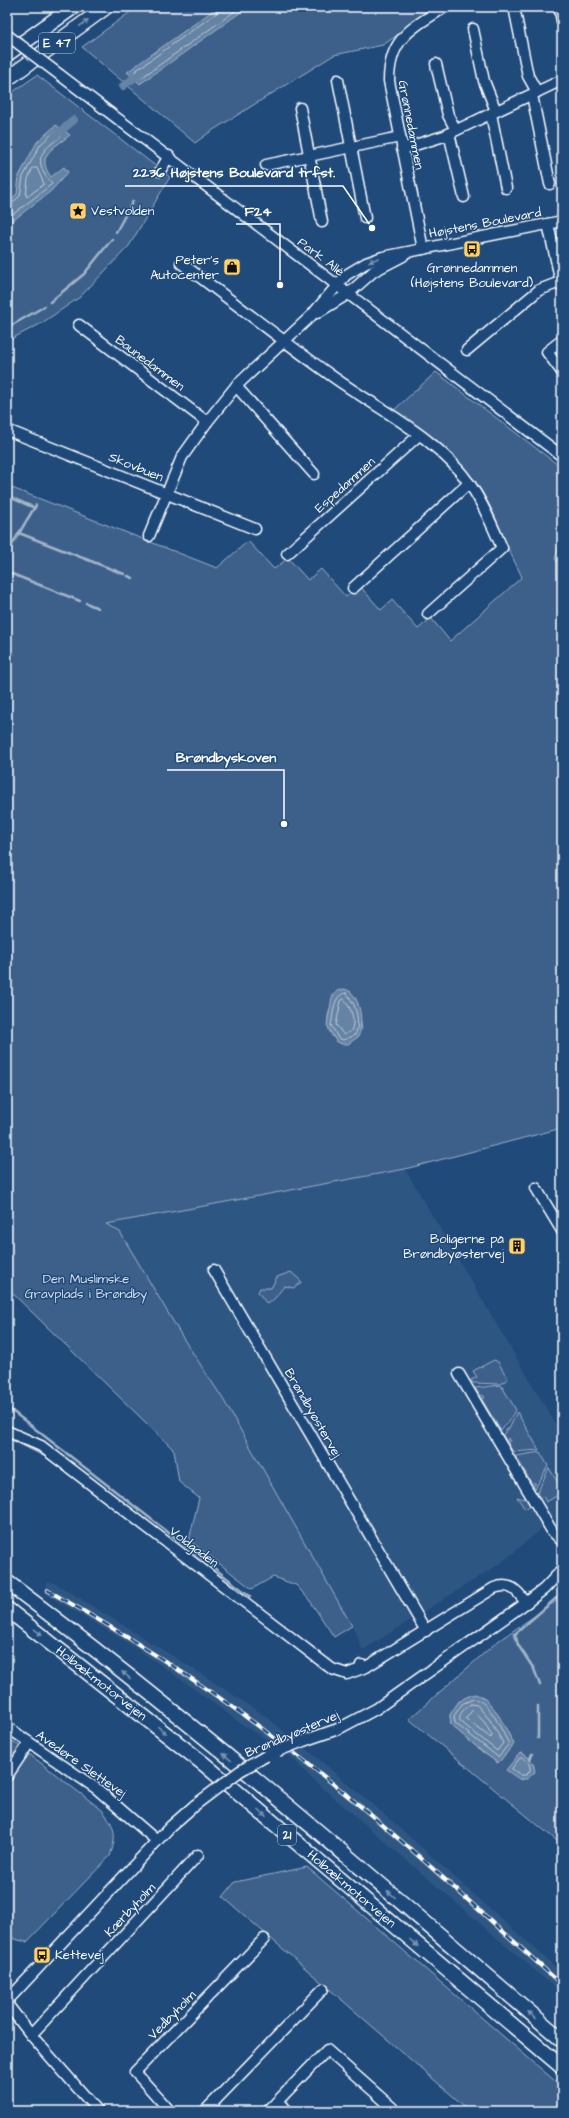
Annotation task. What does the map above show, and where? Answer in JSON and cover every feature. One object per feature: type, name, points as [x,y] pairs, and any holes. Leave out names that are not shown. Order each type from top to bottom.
[{"type":"highway","name":"E 47","points":[[7,54],[73,7]]},
{"type":"highway","name":"E 47","points":[[7,79],[106,7]]},
{"type":"highway","name":"Holbækmotorvejen","points":[[7,1582],[106,1659],[226,1756],[562,2040]]},
{"type":"highway","name":"Holbækmotorvejen","points":[[7,1609],[204,1764],[562,2067]]},
{"type":"street","name":"Grønnedammen","points":[[423,249],[389,81],[389,66],[393,51],[404,35],[445,7]]},
{"type":"street","points":[[514,7],[528,76],[535,93],[550,184]]},
{"type":"street","points":[[559,7],[562,21]]},
{"type":"street","points":[[474,29],[484,82],[493,112],[506,188]]},
{"type":"street","name":"Park Allé","points":[[7,35],[169,156],[336,285],[562,456]]},
{"type":"street","points":[[436,64],[452,132],[464,196]]},
{"type":"street","points":[[338,80],[365,218]]},
{"type":"street","points":[[402,149],[452,132],[562,80]]},
{"type":"street","points":[[300,108],[322,222]]},
{"type":"street","points":[[266,165],[400,137]]},
{"type":"street","points":[[160,171],[169,156]]},
{"type":"street","name":"Højstens Boulevard","points":[[336,285],[346,275],[366,263],[383,257],[562,221]]},
{"type":"street","points":[[467,350],[539,290],[561,285],[548,224]]},
{"type":"street","name":"Højstens Boulevard","points":[[348,294],[374,271],[412,251]]},
{"type":"street","points":[[181,263],[286,340],[330,375],[419,435],[447,459],[469,483],[488,516],[502,548],[428,614]]},
{"type":"street","points":[[149,536],[182,457],[206,422],[236,386],[311,316],[336,285]]},
{"type":"street","points":[[311,316],[348,294]]},
{"type":"street","name":"Baunedammen","points":[[78,325],[206,422]]},
{"type":"street","points":[[562,340],[547,352],[562,372]]},
{"type":"street","points":[[236,386],[314,474]]},
{"type":"street","name":"Skovbuen","points":[[7,430],[255,529]]},
{"type":"street","name":"Espedammen","points":[[287,554],[419,435]]},
{"type":"street","points":[[353,588],[469,483]]},
{"type":"street","points":[[536,1188],[562,1231]]},
{"type":"street","name":"Brøndbyøstervej","points":[[214,1270],[426,1632]]},
{"type":"street","points":[[459,1374],[552,1531],[562,1541]]},
{"type":"street","name":"Voldgaden","points":[[7,1431],[41,1446],[332,1669],[347,1674],[426,1632]]},
{"type":"street","name":"Brøndbyøstervej","points":[[7,2002],[157,1841],[195,1805],[240,1770],[266,1756],[338,1729],[376,1709],[526,1603],[544,1589],[562,1570]]},
{"type":"street","points":[[426,1632],[488,1591],[500,1586],[514,1588],[526,1603]]},
{"type":"street","name":"Avedøre Slettevej","points":[[7,1727],[97,1789],[157,1841]]},
{"type":"street","points":[[7,1776],[29,1743]]},
{"type":"street","name":"Kærbyholm","points":[[31,2035],[198,1855]]},
{"type":"street","name":"Vedbyholm","points":[[170,2111],[135,2072],[264,1939]]},
{"type":"street","points":[[205,2111],[324,1989]]},
{"type":"street","points":[[7,2002],[31,2035],[98,2111]]},
{"type":"street","points":[[268,2111],[327,2050],[396,2111]]},
{"type":"street","points":[[277,2102],[288,2111]]},
{"type":"shaded area","points":[[562,534],[562,566],[555,559]]},
{"type":"shaded area","points":[[405,1169],[562,1435],[562,1512],[501,1563],[363,1650],[352,1626],[223,1399],[106,1224]]},
{"type":"shaded area","points":[[47,1582],[55,1583],[200,1673],[268,1718],[290,1737],[273,1743],[247,1728],[172,1673],[125,1641],[47,1595],[43,1591]]},
{"type":"shaded area","points":[[303,1746],[393,1822],[562,1973],[562,1994],[311,1778],[288,1753]]},
{"type":"green space","points":[[137,7],[438,7],[383,45],[334,55],[210,132],[195,143],[82,47]]},
{"type":"green space","name":"Vestvolden","points":[[37,75],[170,177],[129,246],[80,297],[42,323],[7,341],[7,96]]},
{"type":"green space","name":"Den Muslimske Gravplads i Brøndby","points":[[436,372],[562,468],[562,534],[555,559],[562,566],[562,1128],[405,1169],[106,1224],[120,1232],[183,1338],[223,1399],[352,1626],[334,1637],[310,1601],[296,1585],[273,1577],[252,1589],[189,1540],[199,1498],[179,1482],[174,1450],[7,1288],[7,486],[217,568],[248,541],[274,569],[288,558],[308,580],[321,569],[346,597],[359,585],[381,610],[392,600],[418,629],[431,618],[450,641],[522,577],[477,484],[438,441],[394,410]],"holes":[[[350,991],[358,1004],[362,1029],[342,1044],[333,1038],[328,1023],[329,1012],[332,1005]]]},
{"type":"green space","points":[[291,1272],[301,1281],[300,1284],[293,1288],[285,1286],[273,1300],[267,1304],[258,1292],[260,1288],[271,1288],[277,1277]]},
{"type":"green space","points":[[494,1360],[498,1362],[508,1379],[500,1384],[473,1383],[471,1380],[477,1377],[473,1371]]},
{"type":"green space","points":[[501,1385],[516,1410],[501,1431],[481,1398],[485,1398],[483,1395],[481,1397],[475,1388]]},
{"type":"green space","points":[[517,1412],[539,1450],[513,1452],[507,1441],[510,1441],[508,1438],[506,1441],[503,1435],[507,1429],[509,1429]]},
{"type":"green space","points":[[540,1452],[548,1466],[535,1489],[533,1485],[536,1484],[534,1482],[532,1484],[516,1456]]},
{"type":"green space","points":[[549,1468],[560,1486],[562,1485],[562,1493],[546,1502],[543,1496],[540,1498],[537,1493]]},
{"type":"green space","points":[[517,1497],[524,1499],[527,1497],[532,1505],[525,1509]]},
{"type":"green space","points":[[562,1597],[562,1845],[409,1719],[498,1641]],"holes":[[[482,1696],[498,1715],[514,1744],[498,1763],[451,1725],[450,1715],[459,1701]],[[529,1757],[534,1766],[522,1780],[507,1770]]]},
{"type":"green space","points":[[7,1737],[102,1810],[113,1827],[114,1832],[114,1843],[110,1856],[27,1942],[14,1939],[7,1929]]},
{"type":"green space","points":[[307,1867],[562,2087],[562,2111],[470,2111],[223,1897],[235,1882]]},
{"type":"water","points":[[218,7],[248,7],[140,84],[127,72]]},
{"type":"water","points":[[56,125],[70,135],[48,153],[45,163],[51,177],[64,167],[68,172],[51,191],[7,225],[7,202],[17,194],[19,176],[37,142]]},
{"type":"water","points":[[344,989],[350,991],[354,996],[360,1010],[361,1017],[360,1032],[358,1037],[348,1044],[342,1044],[336,1041],[327,1025],[332,997],[337,991]]},
{"type":"water","points":[[475,1694],[482,1697],[493,1708],[503,1722],[514,1744],[498,1763],[451,1725],[450,1715],[455,1708],[463,1699]]},
{"type":"water","points":[[520,1753],[528,1758],[532,1763],[535,1772],[527,1779],[519,1779],[506,1770]]},
{"type":"waterway","points":[[123,86],[141,73]]},
{"type":"waterway","points":[[55,136],[74,120]]},
{"type":"waterway","points":[[116,232],[133,201]]},
{"type":"waterway","points":[[50,302],[84,274],[112,239]]},
{"type":"waterway","points":[[7,328],[45,306]]},
{"type":"waterway","points":[[7,496],[35,508]]},
{"type":"waterway","points":[[7,553],[36,505]]},
{"type":"waterway","points":[[19,533],[124,574]]},
{"type":"waterway","points":[[7,572],[80,601]]},
{"type":"waterway","points":[[128,576],[133,578]]},
{"type":"waterway","points":[[86,603],[98,608]]},
{"type":"waterway","points":[[7,1407],[250,1596]]},
{"type":"waterway","points":[[7,1437],[45,1456]]},
{"type":"waterway","points":[[540,1685],[534,1669],[518,1645],[515,1634],[562,1593]]},
{"type":"waterway","points":[[538,1706],[538,1738]]},
{"type":"waterway","points":[[530,1759],[532,1754]]},
{"type":"railway","points":[[47,1590],[165,1661],[222,1699],[277,1740],[387,1828],[562,1985]]},
{"type":"place","name":"Vestvolden","points":[[78,211]]},
{"type":"place","name":"2236 Højstens Boulevard trfst.","points":[[372,228]]},
{"type":"place","name":"Grønnedammen (Højstens Boulevard)","points":[[472,249]]},
{"type":"place","name":"Peter's Autocenter","points":[[232,267]]},
{"type":"place","name":"F24","points":[[280,285]]},
{"type":"place","name":"Brøndbyskoven","points":[[284,824]]},
{"type":"place","name":"Boligerne på Brøndbyøstervej","points":[[517,1246]]},
{"type":"place","name":"Kettevej","points":[[42,1955]]}]
